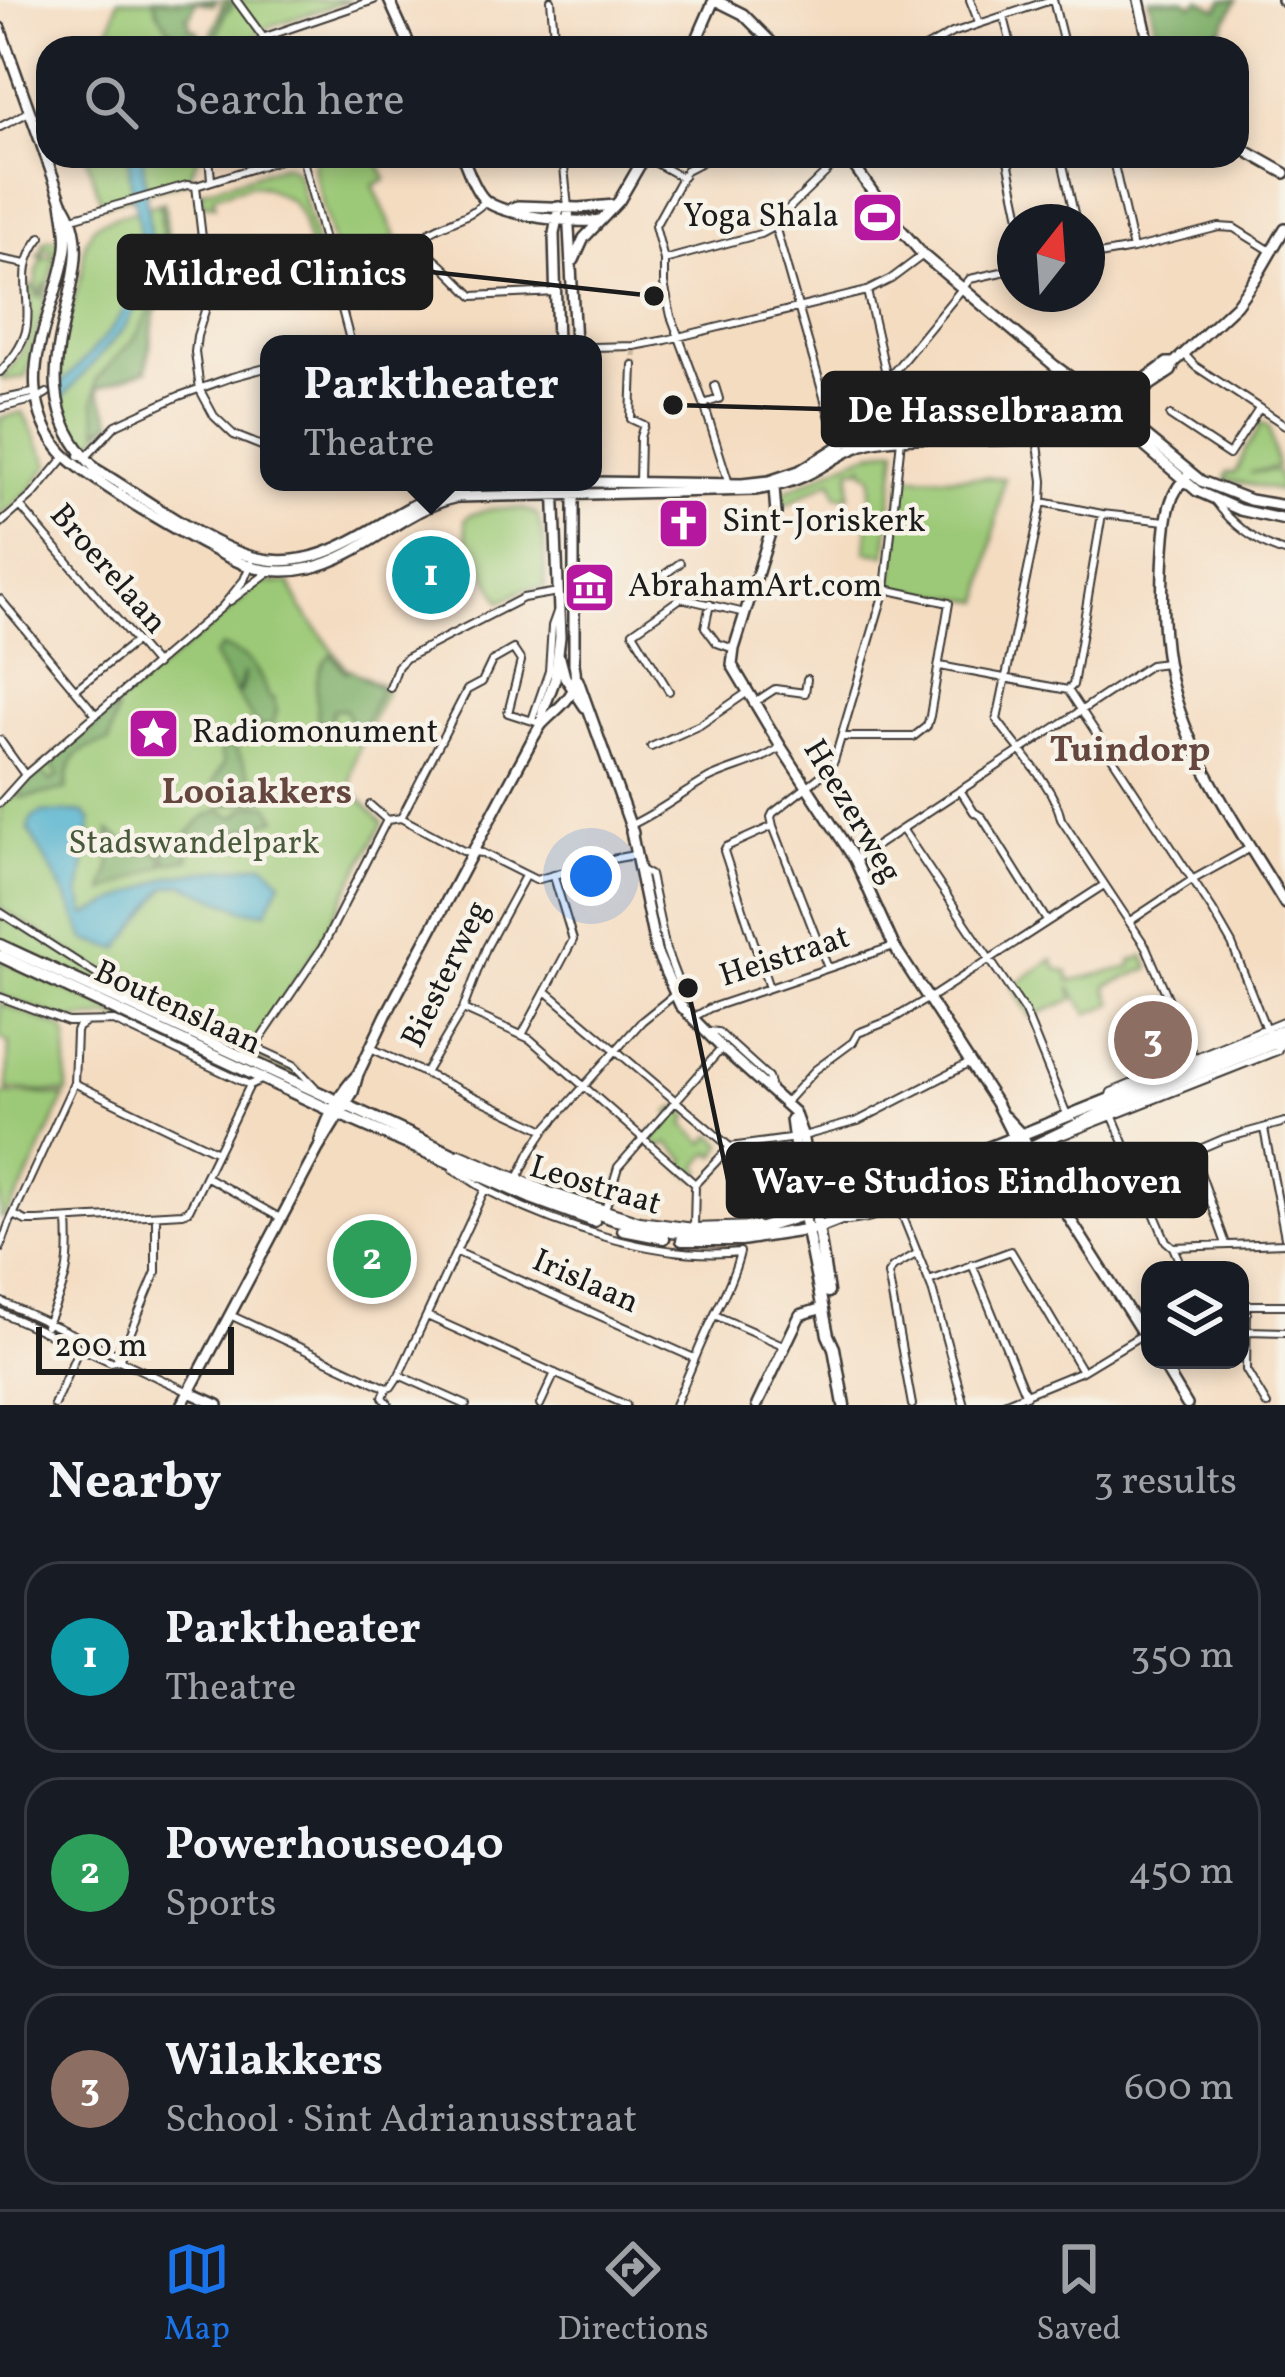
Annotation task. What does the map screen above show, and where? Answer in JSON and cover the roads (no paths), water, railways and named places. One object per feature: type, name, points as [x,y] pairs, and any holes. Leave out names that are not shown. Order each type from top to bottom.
[{"type":"main road","points":[[1139,0],[1147,36]]},
{"type":"main road","points":[[386,1],[405,36]]},
{"type":"main road","points":[[714,2],[739,7],[765,36]]},
{"type":"main road","points":[[714,2],[751,21]]},
{"type":"main road","points":[[698,36],[714,2]]},
{"type":"main road","points":[[0,28],[36,129]]},
{"type":"main road","points":[[1249,153],[1285,173]]},
{"type":"main road","points":[[50,168],[74,249],[40,395],[44,422],[65,457],[220,554],[270,571],[304,570],[326,563],[426,504]]},
{"type":"main road","points":[[469,168],[485,201],[562,221],[600,220]]},
{"type":"main road","points":[[572,266],[582,241],[615,205],[638,168]]},
{"type":"main road","points":[[854,168],[923,255],[1186,479],[1215,501],[1285,520]]},
{"type":"main road","points":[[510,209],[615,205]]},
{"type":"main road","points":[[557,335],[564,208]]},
{"type":"main road","points":[[562,221],[572,266],[575,335]]},
{"type":"main road","points":[[602,488],[769,486],[804,476],[864,445],[901,439],[998,440],[1059,432],[1107,409],[1184,355],[1236,305],[1285,228]]},
{"type":"main road","points":[[40,395],[79,456],[253,564],[334,551],[454,491]]},
{"type":"main road","points":[[769,486],[838,446],[881,434],[1017,433],[1107,409]]},
{"type":"main road","points":[[1186,479],[1166,521],[1162,588],[1167,663],[1197,755],[1285,904]]},
{"type":"main road","points":[[1186,479],[1285,506]]},
{"type":"main road","points":[[602,482],[729,487]]},
{"type":"main road","points":[[734,649],[776,514],[769,486]]},
{"type":"main road","points":[[442,497],[524,491]]},
{"type":"main road","points":[[182,1405],[450,896],[466,854],[473,852],[554,685],[559,653],[554,491]]},
{"type":"main road","points":[[574,491],[576,685],[636,842],[656,951],[685,1012],[794,1112],[834,1348]]},
{"type":"main road","name":"Heezerweg","points":[[734,649],[732,665],[855,860],[893,946],[1141,1323]]},
{"type":"main road","points":[[559,653],[565,677],[576,685]]},
{"type":"main road","points":[[537,723],[564,704],[576,685]]},
{"type":"main road","name":"Boutenslaan","points":[[0,945],[317,1089],[339,1107]]},
{"type":"main road","name":"Boutenslaan","points":[[0,956],[263,1079],[339,1107]]},
{"type":"main road","name":"Leostraat","points":[[339,1107],[530,1190],[630,1224],[676,1232],[742,1232],[880,1191],[1068,1118],[1285,1024]]},
{"type":"main road","name":"Leostraat","points":[[339,1107],[368,1125],[531,1198],[622,1230],[707,1241],[812,1230],[840,1221],[1025,1150],[1112,1108],[1284,1039]]},
{"type":"main road","points":[[812,1230],[844,1405]]},
{"type":"main road","points":[[757,1405],[800,1315],[824,1308]]},
{"type":"main road","points":[[1165,1369],[1187,1405]]},
{"type":"main road","points":[[189,1392],[218,1405]]},
{"type":"street","points":[[236,0],[264,36]]},
{"type":"street","points":[[551,0],[554,36]]},
{"type":"street","points":[[970,0],[979,23]]},
{"type":"street","points":[[947,36],[1052,0],[1062,36]]},
{"type":"street","points":[[268,36],[363,4],[386,1]]},
{"type":"street","points":[[1004,16],[1009,36]]},
{"type":"street","points":[[0,127],[30,112]]},
{"type":"street","points":[[210,168],[211,180]]},
{"type":"street","points":[[68,219],[252,168]]},
{"type":"street","points":[[305,168],[349,335]]},
{"type":"street","points":[[564,168],[564,208]]},
{"type":"street","points":[[666,168],[681,177]]},
{"type":"street","points":[[690,168],[655,222],[664,284],[729,487]]},
{"type":"street","points":[[664,260],[776,226],[832,168]]},
{"type":"street","points":[[1010,168],[1017,204]]},
{"type":"street","points":[[1064,168],[1072,204]]},
{"type":"street","points":[[1115,168],[1132,249]]},
{"type":"street","points":[[196,186],[209,298],[195,352],[200,390],[214,416],[234,435],[260,445]]},
{"type":"street","points":[[415,246],[428,233],[477,210],[485,201]]},
{"type":"street","points":[[776,226],[838,446]]},
{"type":"street","points":[[1105,253],[1220,227],[1234,228],[1271,251]]},
{"type":"street","points":[[0,372],[26,331],[26,264],[40,237]]},
{"type":"street","points":[[209,298],[397,245],[415,246],[472,296],[557,292]]},
{"type":"street","points":[[602,347],[634,348],[867,291],[923,255]]},
{"type":"street","points":[[0,259],[26,264]]},
{"type":"street","points":[[834,430],[859,414],[962,287],[975,276],[997,272]]},
{"type":"street","points":[[867,291],[887,378]]},
{"type":"street","points":[[1184,355],[1285,425]]},
{"type":"street","points":[[633,364],[631,419],[644,425],[639,482]]},
{"type":"street","points":[[79,456],[88,455],[116,425],[179,396],[260,370]]},
{"type":"street","points":[[704,404],[719,399],[715,386]]},
{"type":"street","points":[[0,406],[40,395]]},
{"type":"street","points":[[1169,416],[1229,455],[1259,409]]},
{"type":"street","points":[[1036,436],[1042,502],[997,720],[1059,808],[1061,819],[1151,957],[1194,1058]]},
{"type":"street","points":[[828,968],[771,817],[832,766],[842,737],[885,589],[901,439]]},
{"type":"street","points":[[0,524],[65,457]]},
{"type":"street","points":[[420,491],[426,504]]},
{"type":"street","points":[[438,491],[442,497]]},
{"type":"street","points":[[1215,501],[1263,544],[1285,552]]},
{"type":"street","points":[[1042,502],[1166,521]]},
{"type":"street","name":"Broerelaan","points":[[21,507],[156,665]]},
{"type":"street","points":[[1068,690],[1073,686],[1102,514]]},
{"type":"street","points":[[680,563],[664,574],[681,598],[745,613]]},
{"type":"street","points":[[253,564],[254,583]]},
{"type":"street","points":[[223,607],[253,564]]},
{"type":"street","points":[[0,803],[25,775],[270,571]]},
{"type":"street","points":[[842,737],[913,737],[927,726],[930,716],[949,603],[885,589]]},
{"type":"street","points":[[390,688],[406,658],[523,598],[558,600],[537,723],[508,713],[520,661],[513,649],[492,661],[482,682],[467,690],[401,818]]},
{"type":"street","points":[[669,691],[633,632],[681,598]]},
{"type":"street","points":[[0,599],[96,715]]},
{"type":"street","name":"Heezerweg","points":[[710,603],[705,627],[718,645],[734,649]]},
{"type":"street","points":[[76,689],[136,641]]},
{"type":"street","points":[[855,860],[1150,665],[1167,663]]},
{"type":"street","points":[[940,666],[1068,690],[1232,944],[1266,1029]]},
{"type":"street","points":[[651,747],[751,697],[775,689],[805,693],[807,679]]},
{"type":"street","points":[[0,740],[25,775]]},
{"type":"street","points":[[630,829],[712,777],[781,747]]},
{"type":"street","points":[[960,790],[1047,922]]},
{"type":"street","points":[[370,805],[387,820],[401,818],[464,851],[482,853],[525,875]]},
{"type":"street","points":[[254,1047],[322,948],[387,820]]},
{"type":"street","points":[[769,988],[724,851],[773,826]]},
{"type":"street","points":[[902,829],[1025,1012],[1068,1118]]},
{"type":"street","points":[[1130,922],[1251,848]]},
{"type":"street","name":"Biesterweg","points":[[425,1073],[463,1010],[487,948],[525,875],[536,880],[554,877],[636,852]]},
{"type":"street","points":[[522,1035],[573,940],[554,877]]},
{"type":"street","points":[[785,1103],[858,1033],[928,998],[1104,885]]},
{"type":"street","name":"Boutenslaan","points":[[0,912],[96,974],[294,1065],[317,1089]]},
{"type":"street","name":"Heistraat","points":[[693,1018],[710,1008],[893,946]]},
{"type":"street","points":[[546,991],[730,1147]]},
{"type":"street","points":[[518,1178],[544,1130],[650,1015],[676,996]]},
{"type":"street","name":"Boutenslaan","points":[[0,997],[68,1022],[114,1021],[250,1085]]},
{"type":"street","points":[[463,1010],[530,1039],[695,1184]]},
{"type":"street","points":[[0,1249],[74,1083],[78,1027],[93,1021]]},
{"type":"street","points":[[1106,1102],[1111,1092],[1285,1024]]},
{"type":"street","points":[[705,1031],[718,1032],[768,1077],[772,1091]]},
{"type":"street","points":[[1052,1137],[1277,1051],[1284,1039]]},
{"type":"street","points":[[370,1048],[544,1130]]},
{"type":"street","points":[[605,1210],[618,1167],[722,1048]]},
{"type":"street","points":[[694,1227],[695,1184],[730,1147],[858,1121],[970,1063]]},
{"type":"street","points":[[14,1215],[26,1221],[68,1220],[189,1210],[250,1085],[263,1079]]},
{"type":"street","points":[[74,1083],[218,1153]]},
{"type":"street","points":[[1113,1117],[1166,1241],[1180,1261]]},
{"type":"street","points":[[1137,1176],[1223,1139],[1285,1123]]},
{"type":"street","name":"Leostraat","points":[[368,1125],[379,1136],[550,1217],[627,1242],[708,1253],[740,1252],[716,1316]]},
{"type":"street","points":[[1173,1247],[1285,1240],[1264,1128]]},
{"type":"street","name":"Leostraat","points":[[447,1151],[605,1210],[654,1223],[766,1227]]},
{"type":"street","points":[[1192,1153],[1226,1244]]},
{"type":"street","points":[[207,1177],[282,1219]]},
{"type":"street","points":[[840,1221],[860,1221],[899,1207],[932,1192],[948,1177]]},
{"type":"street","points":[[389,1405],[383,1397],[387,1388],[399,1375],[485,1189]]},
{"type":"street","points":[[899,1207],[929,1281],[964,1405]]},
{"type":"street","points":[[119,1360],[156,1272],[156,1214]]},
{"type":"street","points":[[45,1327],[67,1278],[68,1220]]},
{"type":"street","points":[[929,1281],[1006,1251],[1013,1254],[1082,1371]]},
{"type":"street","name":"Irislaan","points":[[457,1252],[694,1358]]},
{"type":"street","points":[[912,1405],[889,1274],[917,1253]]},
{"type":"street","points":[[972,1264],[1027,1396]]},
{"type":"street","points":[[0,1301],[45,1327]]},
{"type":"street","points":[[1249,1305],[1285,1305]]},
{"type":"street","points":[[0,1312],[116,1354],[119,1360],[189,1392]]},
{"type":"street","points":[[230,1315],[387,1388]]},
{"type":"street","points":[[426,1316],[626,1405]]},
{"type":"street","points":[[675,1405],[716,1316],[784,1346]]},
{"type":"street","points":[[1249,1331],[1285,1333]]},
{"type":"street","points":[[1000,1405],[1082,1371],[1141,1336]]},
{"type":"street","points":[[54,1405],[81,1343]]},
{"type":"street","points":[[1246,1369],[1267,1405]]},
{"type":"street","points":[[540,1405],[555,1373]]},
{"type":"street","points":[[399,1375],[466,1405]]},
{"type":"water","points":[[130,168],[144,168],[150,243],[145,283],[124,328],[59,402],[57,388],[111,329],[138,278],[141,245]]},
{"type":"water","points":[[75,812],[91,821],[80,895],[86,915],[171,876],[265,864],[281,881],[266,912],[244,910],[183,884],[166,887],[119,949],[85,940],[28,829],[31,819],[41,813]]},
{"type":"tunnel","points":[[633,365],[634,350]]},
{"type":"place","name":"Yoga Shala","points":[[878,218]]},
{"type":"place","name":"Mildred Clinics","points":[[654,296]]},
{"type":"place","name":"De Hasselbraam","points":[[673,405]]},
{"type":"place","name":"Sint-Joriskerk","points":[[683,523]]},
{"type":"place","name":"Parktheater","points":[[431,575]]},
{"type":"place","name":"AbrahamArt.com","points":[[589,588]]},
{"type":"place","name":"Radiomonument","points":[[153,734]]},
{"type":"place","name":"Wav-e Studios Eindhoven","points":[[688,988]]},
{"type":"place","name":"Wilakkers","points":[[1153,1040]]},
{"type":"place","name":"Powerhouse040","points":[[372,1259]]},
{"type":"district","name":"Tuindorp","points":[[1130,752]]},
{"type":"district","name":"Looiakkers","points":[[257,794]]},
{"type":"park label","name":"Stadswandelpark","points":[[194,845]]}]
